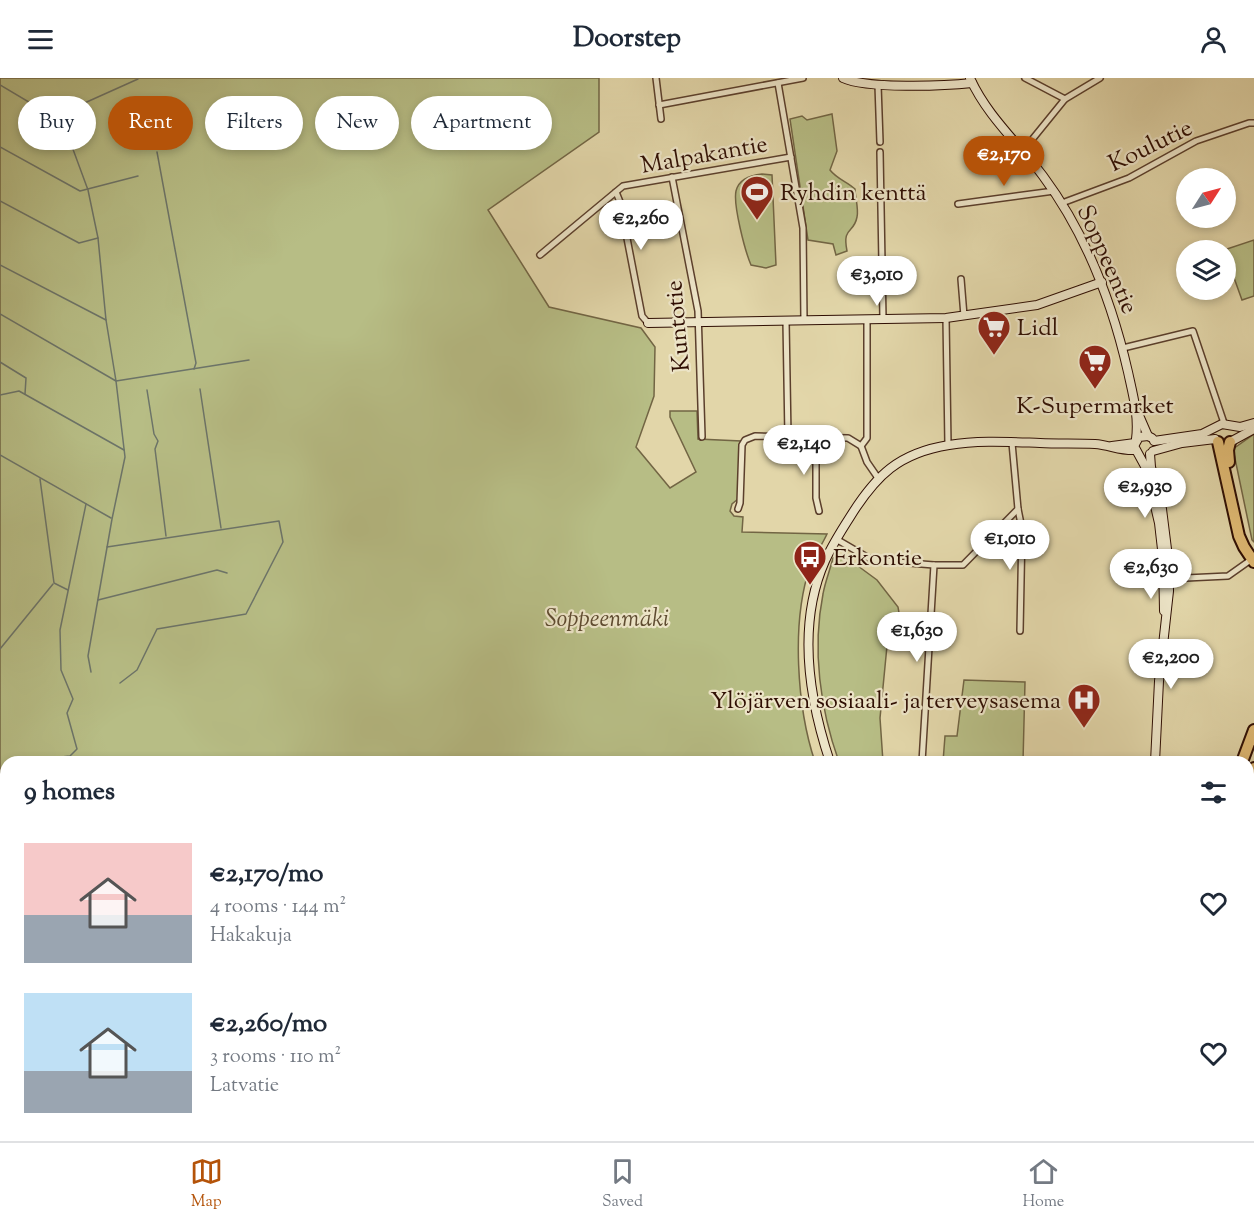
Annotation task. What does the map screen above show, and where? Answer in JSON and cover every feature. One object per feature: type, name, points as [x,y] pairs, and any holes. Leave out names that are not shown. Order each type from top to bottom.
[{"type":"highway","points":[[1217,441],[1239,536],[1253,558]]},
{"type":"highway","points":[[1231,442],[1229,460],[1243,530],[1253,558]]},
{"type":"highway","points":[[1244,756],[1254,730]]},
{"type":"main road","points":[[843,78],[854,83],[878,85],[971,80]]},
{"type":"main road","name":"Soppeentie","points":[[971,80],[990,112],[1054,191],[1084,244],[1102,282],[1123,348],[1137,411],[1151,439]]},
{"type":"main road","points":[[648,323],[945,318],[1037,305],[1102,282]]},
{"type":"main road","name":"Soppeentie","points":[[1136,447],[1137,411]]},
{"type":"main road","points":[[1136,447],[1142,436],[1151,439],[1202,434],[1227,425],[1243,427],[1254,423]]},
{"type":"main road","points":[[1227,425],[1234,434],[1231,442]]},
{"type":"main road","points":[[1215,428],[1214,434],[1217,441]]},
{"type":"main road","points":[[828,756],[813,696],[809,636],[817,587],[825,561],[836,539],[861,500],[878,478],[890,468],[922,451],[975,442],[1136,447],[1152,452],[1182,443],[1217,441],[1224,444],[1254,429]]},
{"type":"main road","points":[[1151,439],[1151,467],[1162,509],[1168,557],[1166,617],[1158,697],[1155,756]]},
{"type":"main road","points":[[1136,447],[1147,471],[1158,516],[1166,579]]},
{"type":"street","points":[[656,78],[661,119]]},
{"type":"street","points":[[659,105],[803,78]]},
{"type":"street","points":[[1025,78],[1065,99]]},
{"type":"street","points":[[1022,152],[1065,99],[1100,78]]},
{"type":"street","points":[[778,83],[803,228],[804,321]]},
{"type":"street","points":[[878,85],[880,142]]},
{"type":"street","name":"Koulutie","points":[[1062,203],[1129,178],[1196,141],[1254,123]]},
{"type":"street","points":[[880,152],[883,319]]},
{"type":"street","name":"Malpakantie","points":[[540,255],[623,186],[791,157]]},
{"type":"street","name":"Kuntotie","points":[[672,177],[698,311],[702,437]]},
{"type":"street","points":[[958,204],[1054,191]]},
{"type":"street","points":[[616,192],[620,202],[642,316],[648,323]]},
{"type":"street","points":[[961,279],[964,316]]},
{"type":"street","points":[[945,318],[948,445]]},
{"type":"street","points":[[861,446],[867,438],[867,320]]},
{"type":"street","points":[[786,321],[788,437]]},
{"type":"street","points":[[1123,348],[1193,331],[1227,425]]},
{"type":"street","points":[[738,509],[742,445],[745,440],[755,436],[848,438],[861,446],[867,462],[878,478]]},
{"type":"street","points":[[816,438],[816,498],[819,511]]},
{"type":"street","points":[[1012,442],[1022,529],[1020,632]]},
{"type":"street","points":[[836,539],[872,560],[958,566],[966,562],[1018,509]]},
{"type":"street","points":[[1166,579],[1228,576],[1253,558]]},
{"type":"street","points":[[922,756],[934,565]]},
{"type":"green space","name":"Soppeenmäki","points":[[0,78],[599,78],[599,132],[488,210],[549,307],[641,328],[655,347],[654,396],[636,447],[670,488],[696,472],[670,417],[670,411],[697,411],[698,439],[741,441],[738,499],[732,504],[730,511],[734,516],[743,517],[742,532],[827,534],[810,567],[800,613],[798,639],[800,691],[813,756],[0,756]]},
{"type":"green space","points":[[832,114],[837,151],[830,170],[855,189],[858,210],[856,222],[847,234],[847,251],[836,255],[833,244],[808,240],[790,119],[802,116],[807,120]]},
{"type":"green space","name":"Ryhdin kenttä","points":[[762,174],[772,175],[776,265],[766,268],[751,265],[736,206],[738,187],[750,177]]},
{"type":"green space","points":[[1254,240],[1254,296],[1242,300],[1236,283],[1236,246]]},
{"type":"green space","points":[[1254,434],[1254,542],[1233,449]]},
{"type":"green space","points":[[843,555],[877,580],[898,607],[905,647],[887,646],[880,718],[883,756],[837,756],[832,742],[820,679],[818,636],[824,590],[833,558]]},
{"type":"green space","points":[[964,680],[1025,682],[1023,756],[943,756],[945,736],[957,736]]},
{"type":"waterway","points":[[0,85],[49,114],[60,114],[138,79]]},
{"type":"waterway","points":[[0,147],[80,191],[138,176]]},
{"type":"waterway","points":[[73,150],[88,190],[98,238],[106,320],[125,457],[88,656],[91,672]]},
{"type":"waterway","points":[[157,152],[196,363],[194,369]]},
{"type":"waterway","points":[[0,201],[79,243],[98,238]]},
{"type":"waterway","points":[[0,265],[106,320]]},
{"type":"waterway","points":[[0,314],[116,381],[249,360]]},
{"type":"waterway","points":[[0,362],[26,378],[25,394]]},
{"type":"waterway","points":[[200,389],[221,528]]},
{"type":"waterway","points":[[147,390],[154,434],[158,441],[155,449],[166,536]]},
{"type":"waterway","points":[[0,395],[19,391],[124,450]]},
{"type":"waterway","points":[[0,455],[111,518]]},
{"type":"waterway","points":[[40,479],[54,583],[68,590]]},
{"type":"waterway","points":[[70,756],[77,749],[67,713],[73,699],[61,670],[60,630],[86,504]]},
{"type":"waterway","points":[[107,547],[279,521],[283,542],[246,614],[157,629],[137,670],[120,683]]},
{"type":"waterway","points":[[98,600],[217,570],[227,573]]},
{"type":"waterway","points":[[0,649],[53,584]]},
{"type":"place","name":"Ryhdin kenttä","points":[[757,221]]},
{"type":"place","name":"Lidl","points":[[994,356]]},
{"type":"place","name":"K-Supermarket","points":[[1095,390]]},
{"type":"place","name":"Erkontie","points":[[810,586]]},
{"type":"place","name":"Ylöjärven sosiaali- ja terveysasema","points":[[1084,729]]}]
